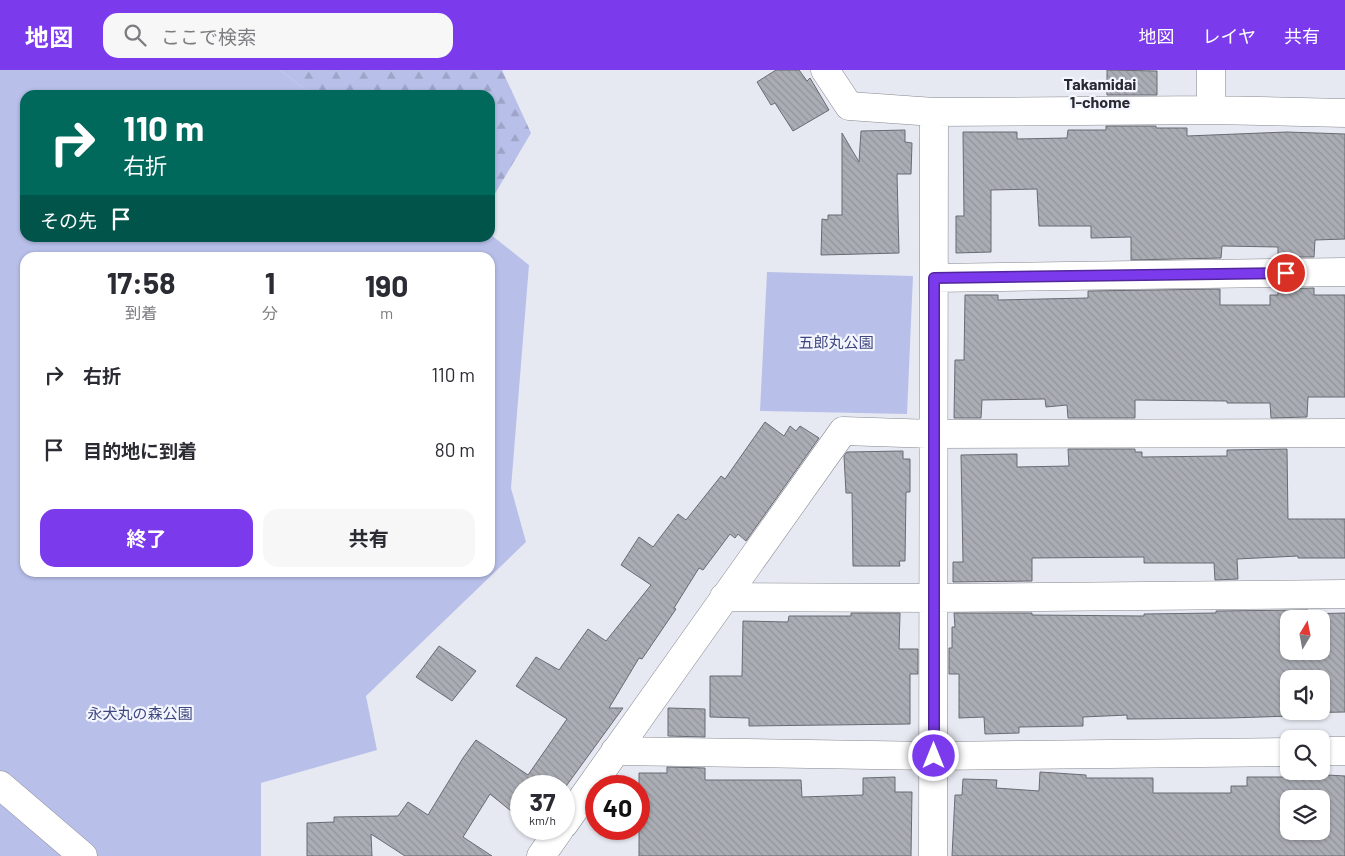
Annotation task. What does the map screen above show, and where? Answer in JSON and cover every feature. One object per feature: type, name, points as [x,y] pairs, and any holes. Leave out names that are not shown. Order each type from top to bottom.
[{"type":"street","points":[[825,70],[848,106],[934,112],[1212,110],[1345,113]]},
{"type":"street","points":[[1211,70],[1212,110]]},
{"type":"street","points":[[933,856],[934,112]]},
{"type":"street","points":[[934,278],[1345,272]]},
{"type":"street","points":[[575,808],[843,431],[934,434],[1345,433]]},
{"type":"street","points":[[724,597],[934,598],[1345,594]]},
{"type":"street","points":[[615,751],[934,756],[1280,752]]},
{"type":"street","points":[[1330,751],[1345,751]]},
{"type":"street","points":[[0,785],[83,856]]},
{"type":"street","points":[[541,856],[552,840]]},
{"type":"green space","name":"永犬丸の森公園","points":[[0,70],[280,70],[306,90],[20,90],[20,242],[495,242],[495,238],[529,265],[511,488],[526,542],[495,572],[495,252],[20,252],[20,577],[490,577],[366,696],[377,750],[261,783],[261,856],[0,856]]},
{"type":"green space","points":[[280,70],[502,70],[531,133],[495,194],[495,90],[306,90]]},
{"type":"green space","name":"五郎丸公園","points":[[767,272],[913,276],[907,414],[760,411]]},
{"type":"building","points":[[776,70],[799,70],[807,81],[810,78],[829,110],[793,131],[775,103],[771,105],[757,82]]},
{"type":"building","points":[[1107,70],[1157,71],[1157,95],[1107,95]]},
{"type":"building","points":[[1106,126],[1187,128],[1187,136],[1287,132],[1345,134],[1345,239],[1315,240],[1314,257],[1278,257],[1278,247],[1222,246],[1221,258],[1131,260],[1131,237],[1091,238],[1091,226],[1039,226],[1037,189],[991,190],[991,252],[956,253],[956,216],[964,216],[963,132],[1017,132],[1017,139],[1067,138],[1068,130],[1106,130]]},
{"type":"building","points":[[905,130],[905,142],[912,143],[911,174],[897,174],[899,253],[821,255],[822,219],[828,220],[828,215],[842,215],[842,133],[859,162],[861,131]]},
{"type":"building","points":[[1314,288],[1314,295],[1345,295],[1345,397],[1308,397],[1307,417],[1271,418],[1270,403],[1135,400],[1135,418],[1068,418],[1067,405],[1046,407],[1045,399],[982,400],[981,418],[954,418],[955,360],[964,360],[965,295],[998,295],[998,300],[1088,298],[1088,291],[1220,289],[1220,305],[1270,305],[1270,295],[1278,295],[1278,289]]},
{"type":"building","points":[[765,422],[784,436],[790,426],[796,431],[800,426],[819,438],[746,541],[738,534],[735,538],[730,534],[703,570],[699,568],[674,608],[676,609],[642,659],[639,658],[609,708],[623,708],[574,775],[528,775],[567,719],[516,686],[536,657],[559,670],[588,629],[606,641],[651,585],[621,565],[639,537],[653,547],[678,514],[686,520],[721,476],[725,479]]},
{"type":"building","points":[[1068,449],[1135,449],[1135,452],[1142,452],[1142,457],[1227,456],[1227,450],[1287,449],[1288,519],[1345,519],[1345,558],[1298,558],[1298,556],[1237,559],[1238,579],[1215,580],[1214,563],[1144,563],[1144,557],[1032,558],[1032,581],[953,582],[953,562],[963,562],[961,455],[1017,454],[1017,467],[1069,466]]},
{"type":"building","points":[[903,451],[903,459],[910,459],[910,492],[906,492],[905,561],[899,561],[900,566],[853,566],[852,493],[846,493],[844,456],[847,452]]},
{"type":"building","points":[[1280,610],[1280,660],[1330,660],[1330,613],[1345,613],[1345,712],[1330,712],[1330,670],[1280,670],[1280,716],[1127,719],[1127,715],[1083,717],[1083,726],[1019,727],[1019,733],[985,734],[984,717],[959,718],[959,674],[949,674],[949,648],[952,648],[952,627],[955,627],[954,613],[1144,616],[1144,614],[1216,613],[1216,611]]},
{"type":"building","points":[[851,613],[900,613],[899,649],[918,649],[918,674],[910,674],[910,724],[749,726],[749,718],[710,717],[710,676],[742,676],[743,621],[788,622],[789,616],[851,616]]},
{"type":"building","points":[[439,646],[476,671],[452,701],[416,677]]},
{"type":"building","points":[[668,708],[705,709],[705,737],[668,736]]},
{"type":"building","points":[[476,740],[528,775],[510,775],[510,810],[490,794],[463,837],[492,856],[405,856],[371,834],[372,856],[307,856],[307,823],[334,822],[334,817],[398,816],[408,802],[428,815]]},
{"type":"building","points":[[667,767],[705,768],[705,780],[801,780],[802,797],[863,795],[863,778],[895,777],[895,792],[912,792],[911,856],[639,856],[639,840],[650,840],[650,775],[639,775],[639,773],[667,773]]},
{"type":"building","points":[[1040,772],[1086,775],[1086,778],[1153,778],[1153,793],[1231,793],[1231,786],[1247,786],[1247,777],[1280,777],[1280,780],[1330,780],[1330,775],[1345,776],[1345,856],[952,856],[955,795],[962,795],[963,779],[997,780],[996,788],[1039,791]]},
{"type":"district","name":"Takamidai 1-chome","points":[[1100,93]]},
{"type":"route","points":[[934,756],[934,278],[1286,273]]}]
